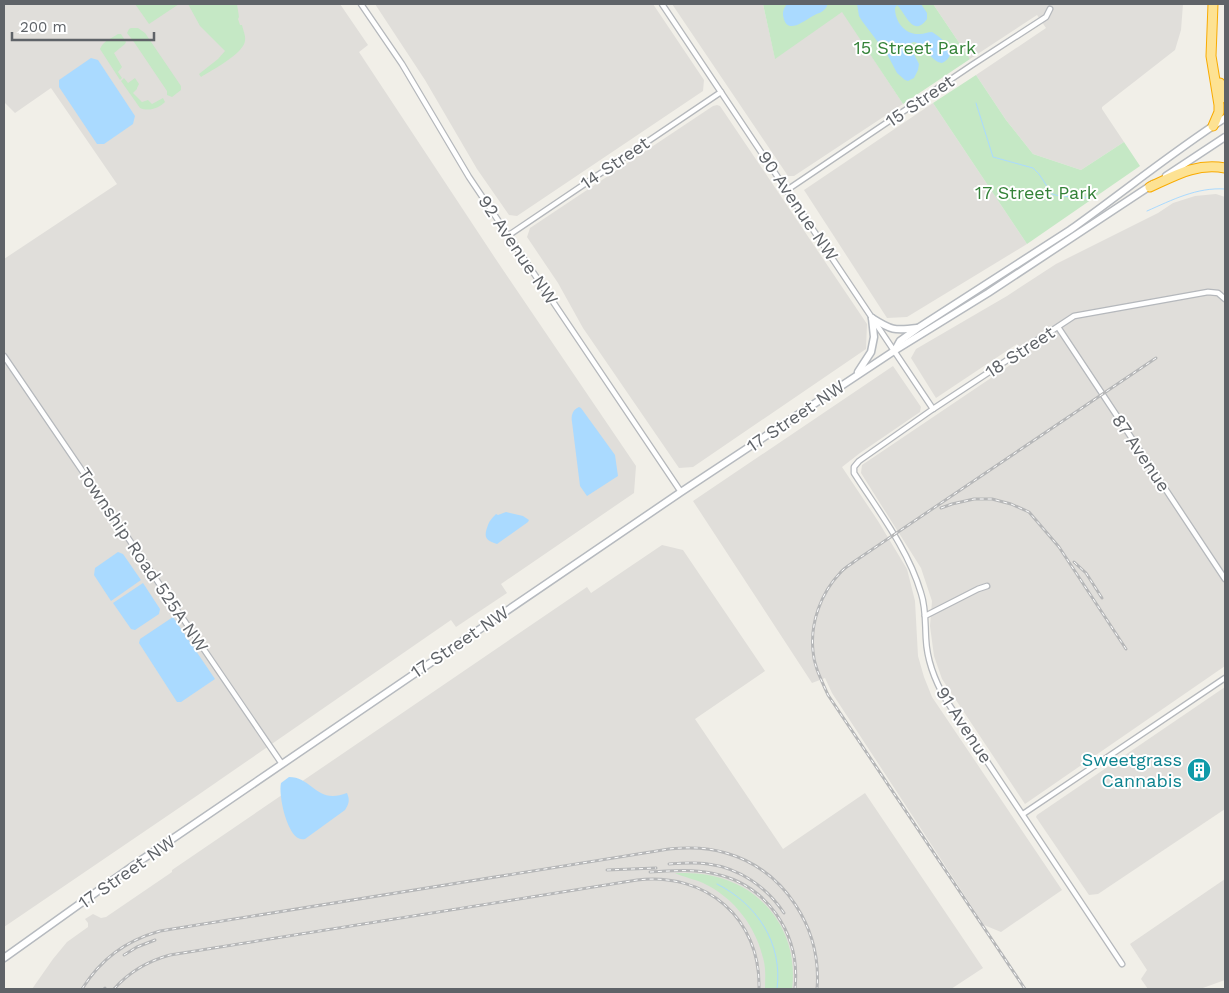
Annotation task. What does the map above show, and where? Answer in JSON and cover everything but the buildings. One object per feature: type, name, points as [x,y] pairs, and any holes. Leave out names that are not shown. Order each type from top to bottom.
[{"type":"highway","points":[[1213,4],[1211,56],[1219,105],[1219,112],[1213,126]]},
{"type":"highway","points":[[1212,38],[1218,74],[1225,98]]},
{"type":"highway","points":[[1150,187],[1185,171],[1211,167],[1225,168]]},
{"type":"main road","name":"17 Street NW","points":[[894,351],[900,341],[918,328],[1070,230],[1176,151],[1225,118]]},
{"type":"main road","name":"17 Street NW","points":[[4,958],[138,863],[681,492],[894,351],[988,293],[1225,137]]},
{"type":"main road","points":[[872,318],[898,330],[918,328]]},
{"type":"main road","points":[[856,376],[871,352],[874,337],[872,318]]},
{"type":"street","name":"92 Avenue NW","points":[[361,4],[402,64],[469,177],[681,492]]},
{"type":"street","name":"90 Avenue NW","points":[[662,4],[933,409]]},
{"type":"street","name":"15 Street","points":[[787,190],[972,65],[1046,18],[1050,9]]},
{"type":"street","name":"14 Street","points":[[509,235],[721,92]]},
{"type":"street","name":"18 Street","points":[[854,466],[933,409],[1074,316],[1208,292],[1218,293],[1225,299]]},
{"type":"street","name":"87 Avenue","points":[[1058,327],[1225,579]]},
{"type":"street","name":"Township Road 525A NW","points":[[4,356],[282,764]]},
{"type":"street","name":"91 Avenue","points":[[854,466],[854,474],[906,554],[914,570],[922,596],[928,661],[937,685],[1122,964]]},
{"type":"street","points":[[925,616],[987,586]]},
{"type":"street","points":[[1023,814],[1225,678]]},
{"type":"shaded area","points":[[4,4],[340,4],[368,45],[359,52],[495,258],[636,466],[634,493],[501,584],[507,593],[456,627],[451,620],[4,927],[4,259],[117,184],[51,88],[15,113],[4,102]]},
{"type":"shaded area","points":[[375,4],[653,4],[704,80],[703,91],[517,216],[509,215],[477,169],[425,80]]},
{"type":"shaded area","points":[[672,4],[763,4],[775,58],[842,11],[903,104],[794,176],[788,176]]},
{"type":"shaded area","points":[[933,4],[1183,4],[1181,30],[1175,50],[1102,107],[1124,142],[1081,170],[1033,154],[1006,120],[976,75],[1046,28],[1037,15],[970,59]]},
{"type":"shaded area","points":[[933,103],[1027,244],[907,317],[887,318],[804,190]]},
{"type":"shaded area","points":[[717,105],[720,106],[867,324],[866,349],[693,467],[679,468],[583,328],[558,283],[527,237],[530,228]]},
{"type":"shaded area","points":[[1216,194],[1225,197],[1225,666],[1025,804],[942,679],[934,656],[930,626],[932,601],[921,568],[861,473],[862,465],[1025,355],[1017,344],[936,398],[911,358],[916,349],[1007,296],[1056,264],[1158,213],[1173,203],[1195,196]]},
{"type":"shaded area","points":[[893,366],[921,407],[920,412],[842,467],[907,569],[915,601],[918,656],[932,697],[1062,890],[1001,932],[984,925],[832,693],[825,678],[812,683],[693,501]]},
{"type":"shaded area","points":[[662,545],[683,550],[765,671],[695,719],[783,849],[865,793],[983,968],[951,989],[32,989],[67,942],[88,927],[85,919],[93,914],[101,918],[106,917],[587,587],[591,593]]},
{"type":"shaded area","points":[[1225,687],[1225,809],[1098,894],[1089,895],[1036,817],[1037,815]]},
{"type":"shaded area","points":[[1225,879],[1225,980],[1200,989],[1148,989],[1141,979],[1147,970],[1130,944]]},
{"type":"green space","points":[[135,4],[179,4],[149,24]]},
{"type":"green space","points":[[188,4],[237,4],[238,19],[245,35],[245,41],[239,51],[201,77],[199,74],[225,51],[200,26]]},
{"type":"green space","name":"15 Street Park","points":[[763,4],[933,4],[970,59],[903,104],[842,12],[775,59]]},
{"type":"green space","points":[[131,28],[138,28],[145,33],[181,86],[181,90],[172,97],[167,95],[167,91],[127,33]]},
{"type":"green space","points":[[121,34],[126,42],[114,53],[122,67],[118,72],[122,78],[120,80],[100,49],[105,42]]},
{"type":"green space","name":"17 Street Park","points":[[976,75],[1006,120],[1033,154],[1081,170],[1124,142],[1140,166],[1027,244],[933,103]]},
{"type":"green space","points":[[124,78],[128,83],[135,78],[139,84],[133,93],[142,102],[148,100],[152,104],[163,98],[165,102],[154,109],[140,108],[121,81]]},
{"type":"green space","points":[[675,873],[701,874],[735,883],[765,904],[785,934],[793,970],[792,989],[765,989],[765,969],[761,949],[743,915],[715,889]]},
{"type":"water","points":[[787,4],[827,4],[827,6],[822,12],[791,26],[787,25],[783,15]]},
{"type":"water","points":[[857,4],[921,4],[927,13],[927,19],[922,24],[918,26],[913,25],[897,5],[895,13],[899,23],[905,30],[915,34],[932,32],[945,42],[950,55],[942,63],[938,62],[922,46],[914,42],[911,43],[911,49],[919,64],[914,78],[908,81],[905,80],[897,73],[887,54],[862,21]]},
{"type":"water","points":[[91,58],[98,60],[135,116],[133,124],[104,144],[97,144],[59,87],[59,80]]},
{"type":"water","points":[[579,407],[615,455],[618,476],[587,496],[580,486],[572,420],[573,411]]},
{"type":"water","points":[[506,512],[523,516],[529,520],[497,544],[487,539],[486,532],[491,519],[496,514]]},
{"type":"water","points":[[118,552],[123,554],[141,580],[111,601],[94,575],[95,568]]},
{"type":"water","points":[[143,583],[160,609],[159,614],[135,630],[131,629],[113,603]]},
{"type":"water","points":[[173,617],[215,679],[181,702],[177,702],[139,643],[140,639]]},
{"type":"water","points":[[289,777],[304,781],[328,796],[347,793],[349,800],[345,810],[305,839],[299,839],[289,827],[281,798],[281,783]]},
{"type":"waterway","points":[[976,103],[993,157],[1033,168],[1052,194],[1096,198]]},
{"type":"waterway","points":[[1147,211],[1195,192],[1225,189]]},
{"type":"waterway","points":[[717,884],[744,902],[764,927],[776,956],[778,972],[777,989]]},
{"type":"railway","points":[[1025,989],[828,695],[815,663],[813,640],[815,619],[827,590],[845,568],[1156,358]]},
{"type":"railway","points":[[941,508],[974,499],[992,499],[1011,504],[1029,512],[1059,547],[1126,649]]},
{"type":"railway","points":[[1074,562],[1086,573],[1102,598]]},
{"type":"railway","points":[[82,989],[97,969],[115,952],[136,940],[160,931],[669,849],[690,848],[719,851],[747,861],[766,873],[782,888],[796,905],[806,924],[813,945],[817,967],[817,989]]},
{"type":"railway","points":[[669,864],[703,863],[719,866],[741,874],[761,887],[784,913]]},
{"type":"railway","points":[[607,870],[656,868]]},
{"type":"railway","points":[[650,872],[688,871],[711,873],[731,879],[749,888],[764,900],[776,914],[786,931],[792,949],[795,989]]},
{"type":"railway","points":[[114,989],[139,968],[154,960],[170,955],[637,880],[662,879],[685,884],[706,892],[725,905],[739,921],[750,941],[757,964],[759,989]]},
{"type":"railway","points":[[124,955],[137,947],[155,940]]},
{"type":"place","name":"Sweetgrass Cannabis","points":[[1199,770]]}]
